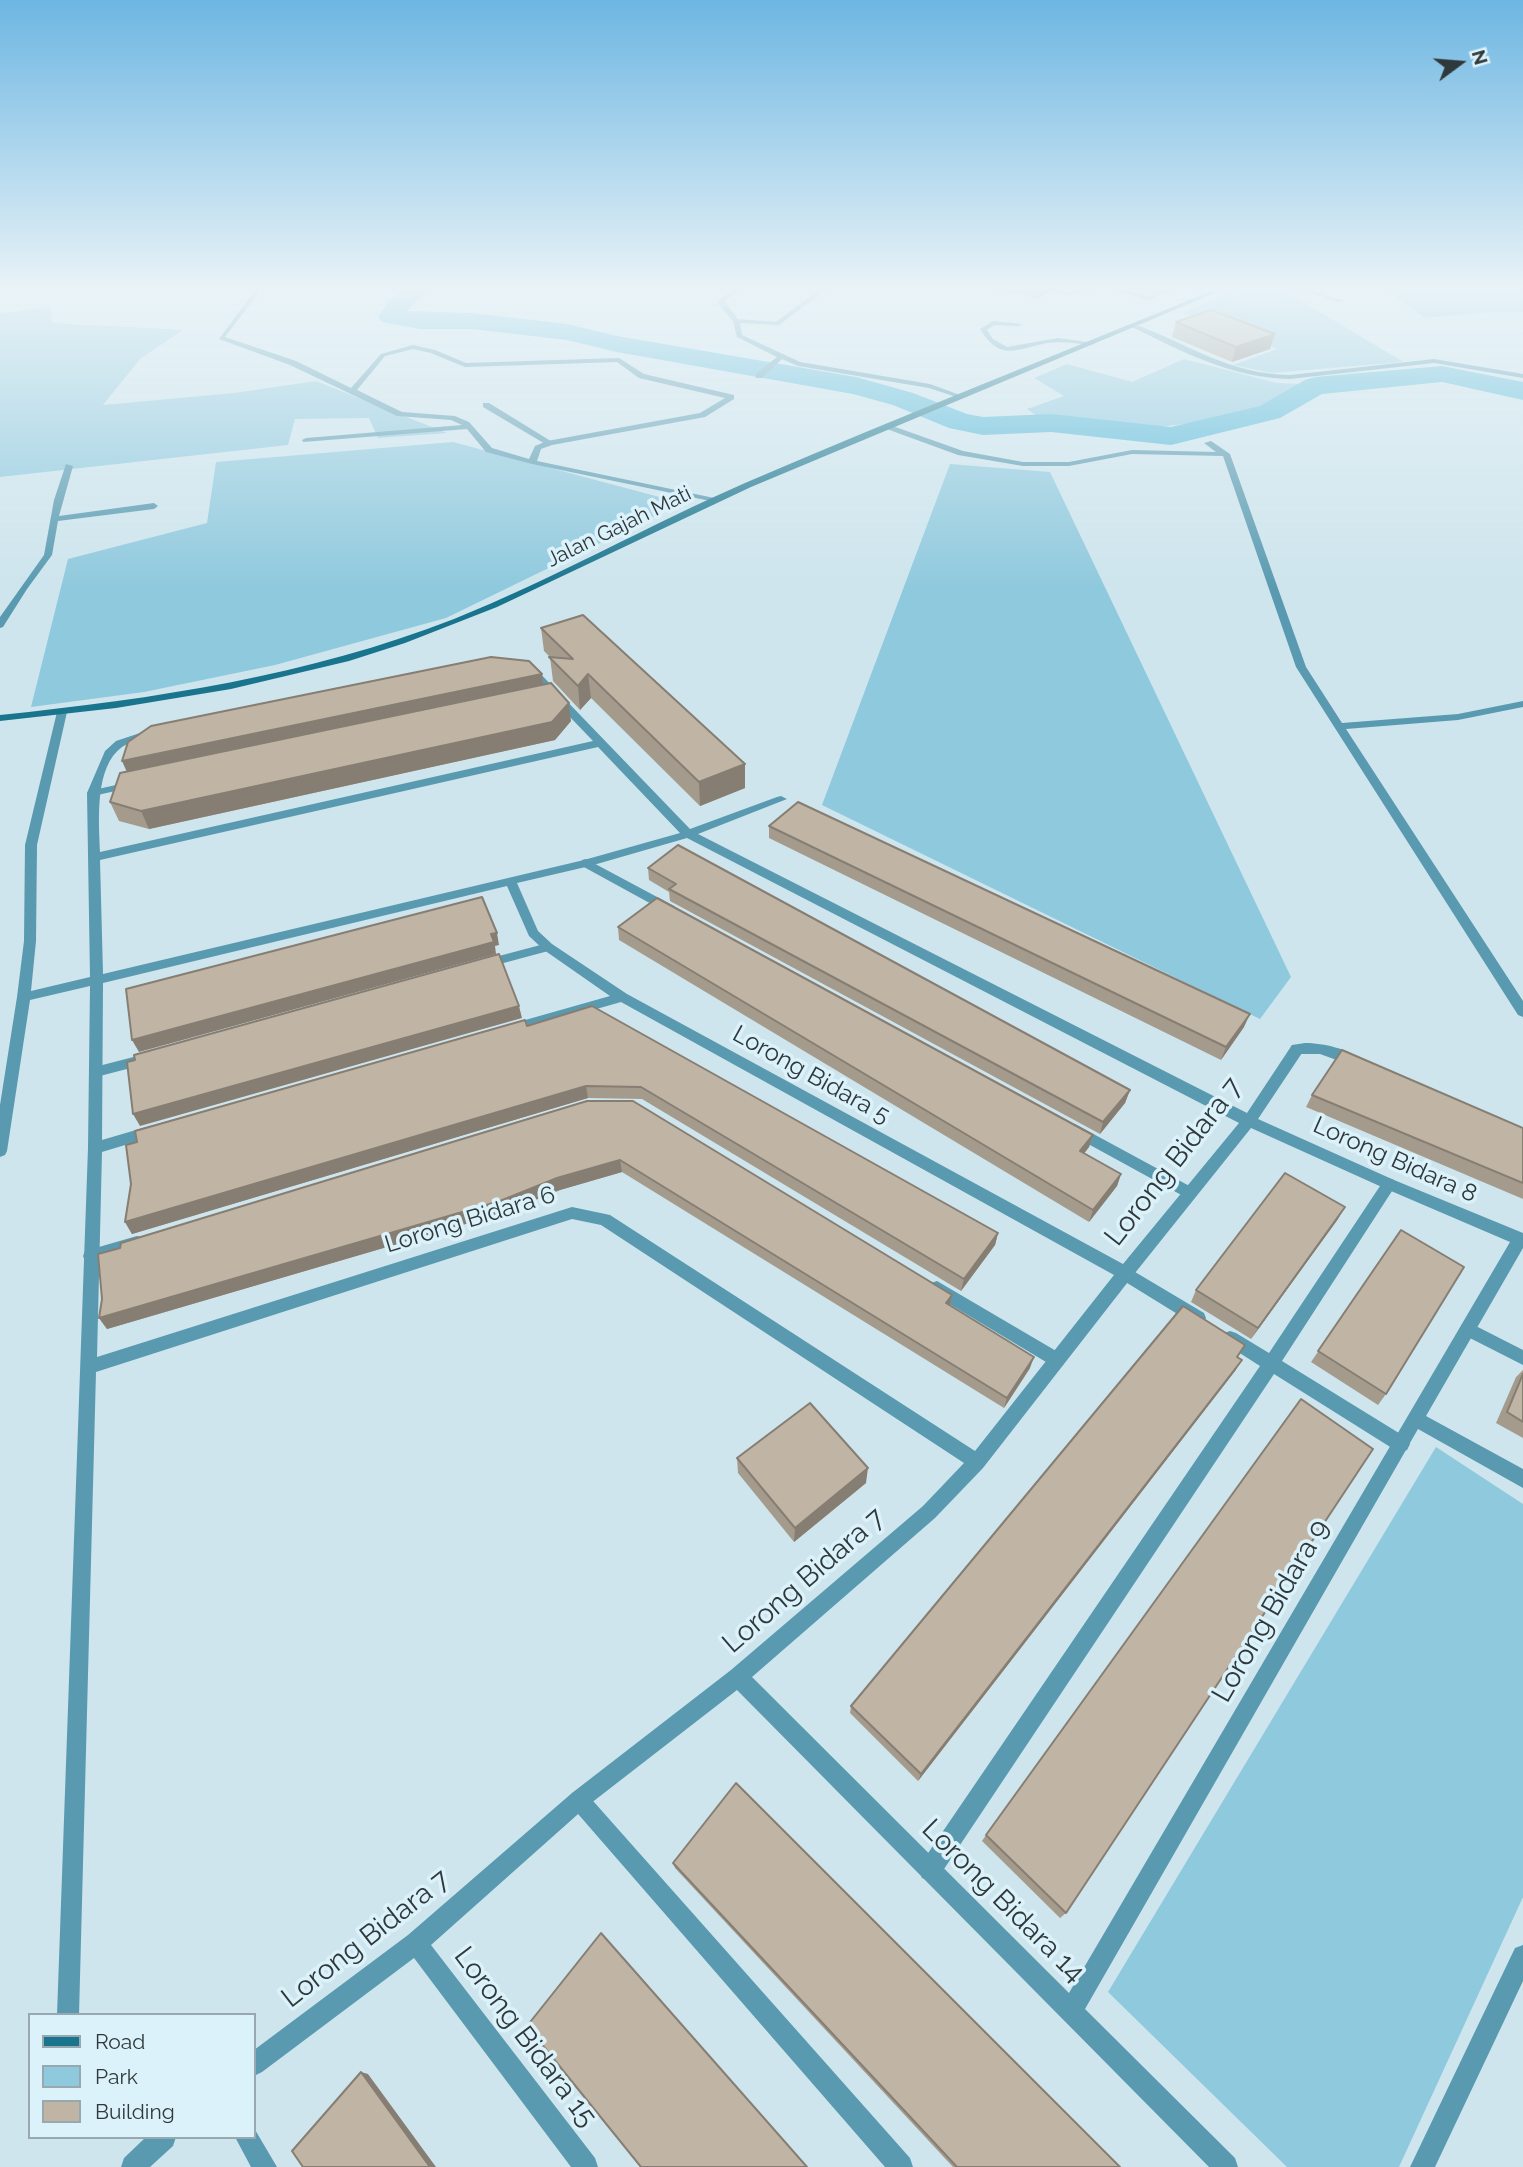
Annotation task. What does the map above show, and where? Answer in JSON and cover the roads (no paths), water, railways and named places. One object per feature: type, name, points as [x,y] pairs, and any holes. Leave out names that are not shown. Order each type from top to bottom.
[{"type":"main road","name":"Jalan Gajah Mati","points":[[0,718],[159,699],[237,684],[315,666],[405,639],[533,588],[715,499],[981,387]]},
{"type":"street","points":[[346,387],[400,414],[452,418],[468,427],[489,450],[532,462],[715,499]]},
{"type":"street","points":[[532,462],[538,448],[550,443],[702,415],[731,397],[689,387]]},
{"type":"street","points":[[933,387],[959,396]]},
{"type":"street","points":[[486,405],[550,443]]},
{"type":"street","points":[[887,426],[961,453],[1023,464],[1069,464],[1132,452],[1226,454]]},
{"type":"street","points":[[306,440],[468,427]]},
{"type":"street","points":[[1208,443],[1226,454],[1301,667],[1523,1012]]},
{"type":"street","points":[[0,625],[48,555],[58,500],[69,466]]},
{"type":"street","points":[[55,520],[153,506]]},
{"type":"street","name":"Lorong Bidara 8","points":[[516,661],[532,669],[688,834],[1249,1121],[1522,1240]]},
{"type":"street","points":[[543,698],[556,695]]},
{"type":"street","points":[[1340,726],[1458,717],[1523,704]]},
{"type":"street","points":[[0,1151],[30,941],[31,845],[62,712]]},
{"type":"street","points":[[68,2013],[95,1148],[97,980],[93,793],[110,753],[120,743],[141,734],[168,729]]},
{"type":"street","points":[[95,857],[600,743]]},
{"type":"street","points":[[93,793],[147,781]]},
{"type":"street","points":[[24,997],[586,863],[688,834],[781,799]]},
{"type":"street","points":[[586,863],[682,915]]},
{"type":"street","name":"Lorong Bidara 5","points":[[510,880],[533,933],[548,947],[622,997],[1125,1273],[1401,1444]]},
{"type":"street","points":[[468,969],[548,947]]},
{"type":"street","points":[[490,1035],[622,997]]},
{"type":"street","name":"Lorong Bidara 7","points":[[256,2063],[416,1943],[579,1800],[738,1677],[929,1512],[978,1462],[1125,1273],[1249,1121],[1297,1049],[1309,1046],[1326,1049],[1375,1071]]},
{"type":"street","points":[[96,1072],[163,1054]]},
{"type":"street","points":[[1057,1120],[1190,1193]]},
{"type":"street","points":[[95,1148],[174,1125]]},
{"type":"street","points":[[930,1870],[1389,1184]]},
{"type":"street","name":"Lorong Bidara 6","points":[[88,1367],[572,1213],[605,1219],[978,1462]]},
{"type":"street","points":[[91,1256],[156,1236]]},
{"type":"street","name":"Lorong Bidara 9","points":[[1071,2011],[1522,1240]]},
{"type":"street","points":[[928,1283],[1057,1360]]},
{"type":"street","points":[[1468,1329],[1523,1358]]},
{"type":"street","points":[[1416,1419],[1523,1479]]},
{"type":"street","name":"Lorong Bidara 14","points":[[738,1677],[1226,2167]]},
{"type":"street","points":[[579,1800],[901,2167]]},
{"type":"street","name":"Lorong Bidara 15","points":[[416,1943],[586,2167]]},
{"type":"street","points":[[1422,2167],[1523,1956]]},
{"type":"street","points":[[133,2167],[162,2139]]},
{"type":"street","points":[[248,2139],[265,2167]]},
{"type":"waterway","points":[[860,387],[903,399],[960,422],[983,426],[1051,423],[1171,436],[1270,412],[1313,387]]},
{"type":"waterway","points":[[1505,387],[1523,391]]}]
